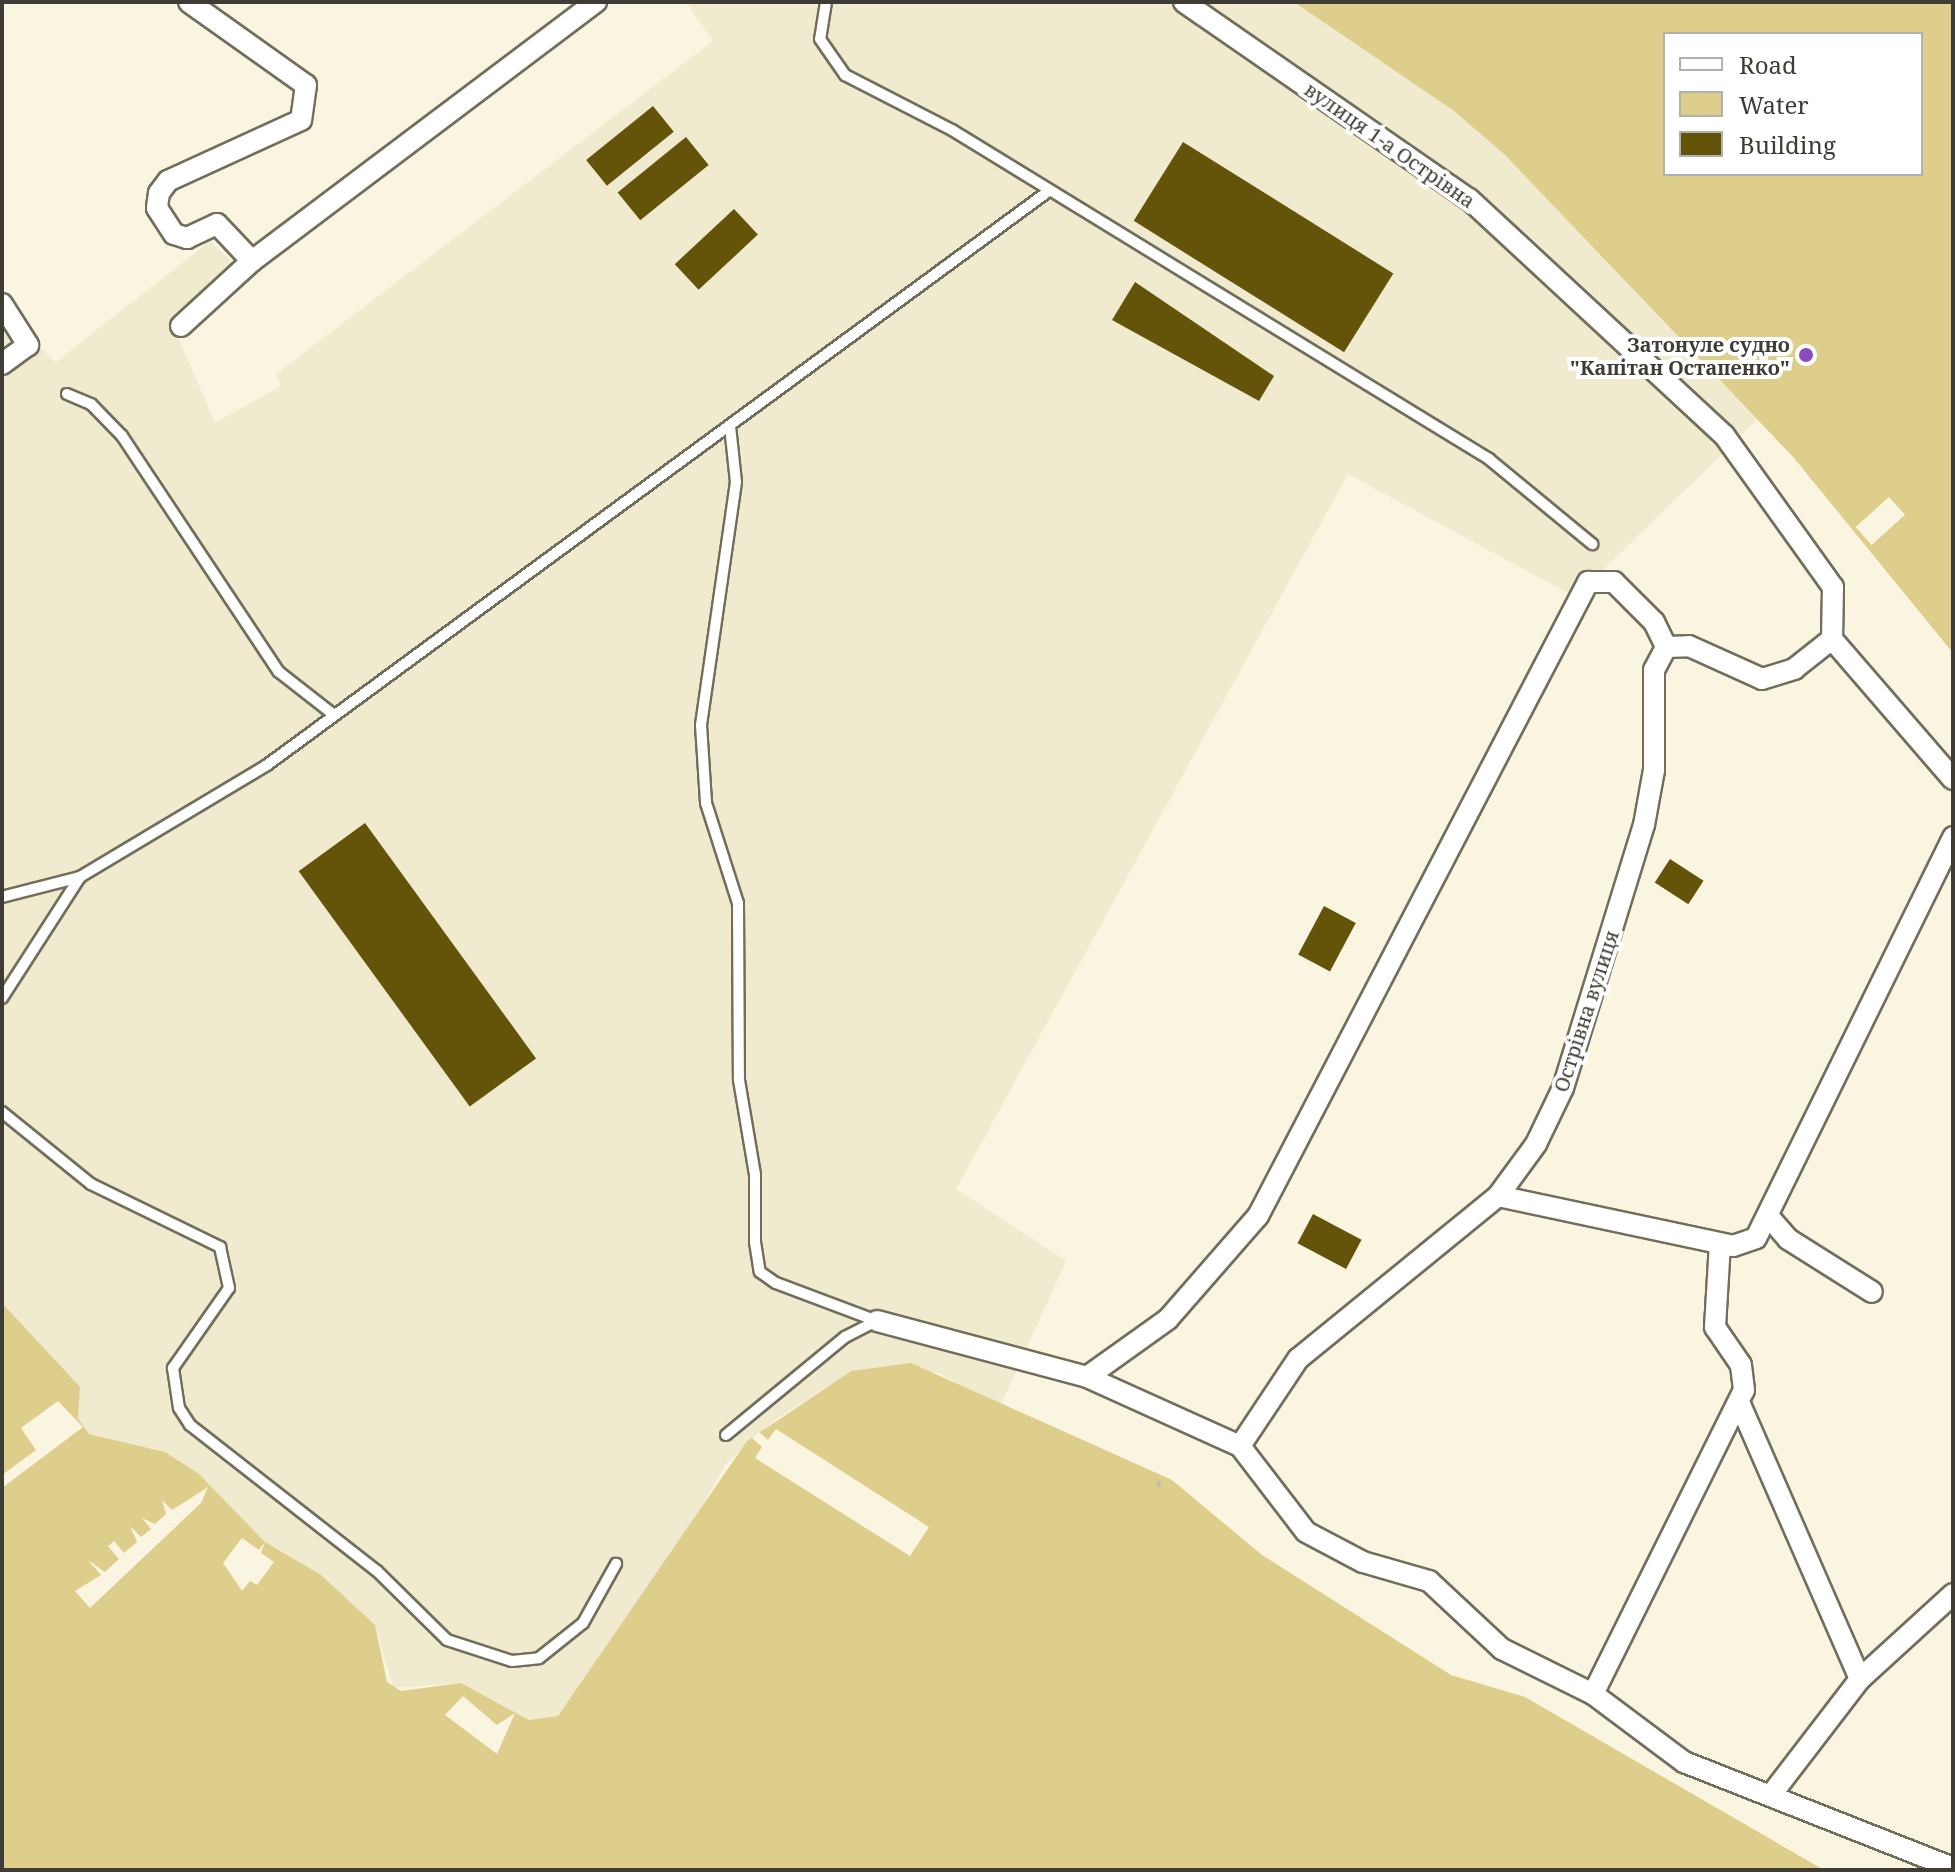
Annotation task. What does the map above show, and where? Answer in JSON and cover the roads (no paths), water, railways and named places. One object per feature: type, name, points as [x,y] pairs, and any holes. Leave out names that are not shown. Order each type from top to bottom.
[{"type":"street","points":[[189,2],[306,85],[301,120],[168,181],[159,193],[157,208],[177,236],[217,224],[252,261]]},
{"type":"street","points":[[181,326],[252,261],[596,2]]},
{"type":"street","name":"вулиця 1-а Острівна","points":[[1184,2],[1469,199],[1724,435],[1833,587],[1832,639]]},
{"type":"street","points":[[2,304],[28,345],[2,364]]},
{"type":"street","points":[[1087,1377],[1168,1319],[1258,1216],[1588,582],[1614,582],[1654,622],[1666,647],[1689,646],[1762,679],[1794,669],[1832,639],[1953,779]]},
{"type":"street","name":"Острівна вулиця","points":[[1240,1446],[1298,1359],[1498,1196],[1536,1144],[1572,1058],[1644,825],[1654,770],[1654,670],[1666,647]]},
{"type":"street","points":[[1498,1196],[1720,1244],[1756,1238],[1769,1217],[1953,837]]},
{"type":"street","points":[[1769,1217],[1788,1239],[1872,1292]]},
{"type":"street","points":[[1593,1694],[1739,1402],[1741,1365],[1715,1327],[1720,1244]]},
{"type":"street","points":[[877,1321],[1087,1377],[1240,1446],[1306,1532],[1363,1562],[1429,1581],[1502,1649],[1593,1694],[1684,1762],[1953,1868]]},
{"type":"street","points":[[1739,1402],[1860,1679]]},
{"type":"street","points":[[1771,1795],[1860,1679],[1953,1594]]},
{"type":"lane","points":[[826,2],[820,39],[833,66],[952,130],[1046,193],[1489,459],[1592,544]]},
{"type":"lane","points":[[2,897],[80,877],[334,715],[1046,193]]},
{"type":"lane","points":[[67,394],[91,404],[122,436],[279,672],[334,715]]},
{"type":"lane","points":[[730,426],[736,482],[701,725],[706,803],[738,903],[739,1080],[755,1175],[755,1242],[760,1272],[776,1283],[877,1321]]},
{"type":"lane","points":[[2,998],[80,877]]},
{"type":"lane","points":[[2,1112],[91,1184],[220,1247],[229,1288],[173,1368],[179,1408],[190,1425],[377,1571],[447,1640],[512,1661],[539,1658],[583,1623],[616,1564]]},
{"type":"lane","points":[[726,1435],[845,1337],[877,1321]]},
{"type":"water","points":[[1294,2],[1953,2],[1953,653],[1794,458],[1505,155],[1454,111]]},
{"type":"water","points":[[2,1303],[80,1387],[78,1418],[89,1434],[165,1452],[199,1474],[265,1542],[321,1575],[375,1625],[387,1682],[401,1691],[461,1683],[529,1720],[558,1716],[747,1441],[851,1371],[911,1363],[1172,1480],[1262,1555],[1451,1675],[1525,1697],[1824,1870],[2,1870]]},
{"type":"place","name":"Затонуле судно \"Капітан Остапенко\"","points":[[1806,355]]}]
